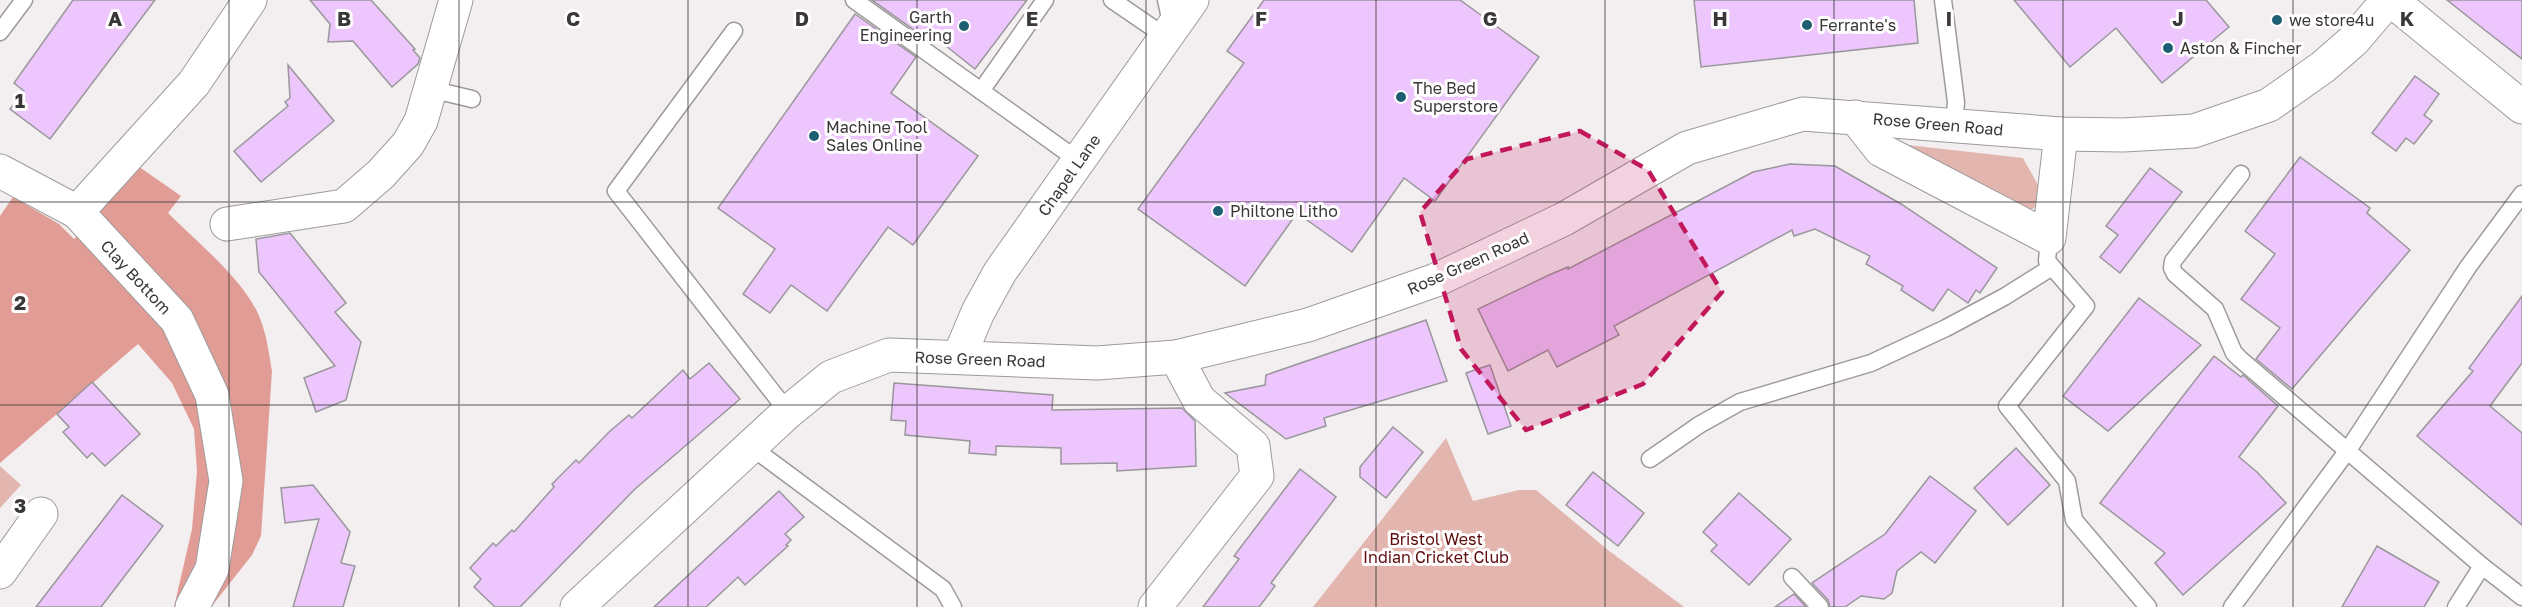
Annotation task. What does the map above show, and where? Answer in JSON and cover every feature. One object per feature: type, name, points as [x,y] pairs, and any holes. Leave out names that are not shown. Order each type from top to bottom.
[{"type":"street","points":[[77,212],[194,83],[250,0]]},
{"type":"street","points":[[227,224],[344,206],[381,174],[408,144],[421,121],[456,0]]},
{"type":"street","name":"Chapel Lane","points":[[959,357],[978,312],[1000,272],[1079,161],[1168,22],[1192,0]]},
{"type":"street","points":[[2389,0],[2522,107]]},
{"type":"street","name":"Rose Green Road","points":[[577,607],[750,446],[831,377],[890,356],[1097,363],[1176,357],[1308,326],[1436,280],[1564,219],[1687,148],[1803,114],[2061,134],[2123,135],[2194,131],[2269,105],[2323,67],[2354,40],[2389,0]]},
{"type":"street","points":[[1855,117],[1881,150],[2051,252],[2061,134]]},
{"type":"street","name":"Clay Bottom","points":[[0,171],[77,212],[177,321],[212,395],[226,481],[212,569],[192,607]]},
{"type":"street","points":[[1155,607],[1257,476],[1253,446],[1199,400],[1176,357]]},
{"type":"street","points":[[0,572],[41,514]]},
{"type":"lane","points":[[0,32],[24,0]]},
{"type":"lane","points":[[854,0],[1079,161]]},
{"type":"lane","points":[[981,91],[1045,0]]},
{"type":"lane","points":[[1112,0],[1168,22]]},
{"type":"lane","points":[[1943,0],[1956,102],[1954,125]]},
{"type":"lane","points":[[734,31],[616,191],[788,412]]},
{"type":"lane","points":[[430,89],[472,99]]},
{"type":"lane","points":[[2241,174],[2173,261],[2172,268],[2175,274],[2215,309],[2234,353],[2482,566],[2522,597]]},
{"type":"lane","points":[[2232,607],[2348,450],[2468,267],[2522,194]]},
{"type":"lane","points":[[1650,459],[1699,424],[1740,402],[1871,363],[2004,297],[2051,252],[2085,306],[2007,406],[2067,481],[2074,520],[2148,607]]},
{"type":"lane","points":[[750,446],[943,589],[953,607]]},
{"type":"lane","points":[[2456,607],[2482,566]]},
{"type":"lane","points":[[1792,577],[1820,607]]},
{"type":"highlighted area","points":[[1580,131],[1648,170],[1722,292],[1643,384],[1526,430],[1461,349],[1420,212],[1467,159]]},
{"type":"green space","points":[[1908,145],[2023,158],[2043,194],[2034,208],[2025,213],[1912,152]]},
{"type":"green space","name":"Bristol West Indian Cricket Club","points":[[1446,438],[1473,501],[1519,490],[1536,490],[1608,550],[1684,607],[1313,607]]},
{"type":"green space","points":[[0,466],[21,485],[0,508]]},
{"type":"shaded area","points":[[135,164],[181,196],[168,213],[234,278],[245,292],[261,321],[269,352],[272,371],[261,536],[252,555],[211,607],[174,607],[192,529],[197,471],[194,429],[172,383],[138,344],[0,463],[0,216],[13,197],[59,224],[74,239]]},
{"type":"building","points":[[73,0],[155,0],[50,139],[10,109],[24,91],[14,83]]},
{"type":"building","points":[[310,0],[371,0],[415,49],[413,50],[420,58],[418,64],[392,87],[353,41],[328,42],[330,24]]},
{"type":"building","name":"Garth Engineering","points":[[872,0],[1027,0],[975,69],[932,35],[928,40]]},
{"type":"building","points":[[1264,0],[1460,0],[1539,57],[1435,201],[1404,178],[1352,252],[1297,213],[1245,286],[1138,209],[1244,63],[1227,51]]},
{"type":"building","points":[[1694,0],[1914,0],[1918,43],[1701,67]]},
{"type":"building","name":"Aston & Fincher","points":[[2014,0],[2206,0],[2229,27],[2162,83],[2116,28],[2070,67]]},
{"type":"building","points":[[2447,0],[2522,0],[2522,59],[2486,31]]},
{"type":"building","points":[[855,14],[916,57],[891,93],[978,156],[913,245],[888,227],[827,311],[791,285],[770,313],[743,294],[775,249],[718,208]]},
{"type":"building","points":[[288,65],[334,121],[261,182],[234,151],[288,106],[285,102],[290,98]]},
{"type":"building","points":[[2415,76],[2439,94],[2424,115],[2432,121],[2414,144],[2406,138],[2396,151],[2372,133]]},
{"type":"building","points":[[2300,157],[2370,208],[2367,213],[2410,250],[2292,389],[2256,359],[2280,328],[2241,299],[2275,254],[2245,231]]},
{"type":"building","points":[[1790,164],[1835,166],[1901,204],[1997,268],[1980,293],[1976,290],[1968,303],[1948,289],[1933,311],[1901,290],[1903,286],[1866,264],[1870,256],[1815,229],[1794,236],[1792,230],[1614,326],[1619,335],[1557,367],[1548,350],[1508,371],[1478,309],[1549,275],[1568,267],[1568,269],[1753,172]]},
{"type":"building","points":[[2150,168],[2182,192],[2120,273],[2100,257],[2118,235],[2106,226]]},
{"type":"building","points":[[290,233],[346,303],[335,312],[361,342],[346,400],[316,412],[304,378],[335,366],[259,272],[256,239]]},
{"type":"building","points":[[2522,296],[2522,363],[2490,406],[2522,433],[2522,525],[2417,436],[2473,371],[2469,368]]},
{"type":"building","points":[[2139,298],[2201,345],[2108,431],[2063,396]]},
{"type":"building","points":[[1426,320],[1447,381],[1324,418],[1326,426],[1286,439],[1225,393],[1265,385],[1266,375]]},
{"type":"building","points":[[2214,356],[2241,377],[2243,375],[2278,406],[2239,457],[2257,472],[2286,503],[2183,595],[2155,563],[2165,553],[2100,503]]},
{"type":"building","points":[[709,363],[740,399],[635,489],[520,607],[495,607],[474,587],[481,579],[470,568],[493,543],[496,546],[512,530],[514,532],[554,487],[552,484],[576,460],[579,463],[609,432],[629,415],[632,418],[683,370],[690,379]]},
{"type":"building","points":[[1490,365],[1511,426],[1488,434],[1466,373]]},
{"type":"building","points":[[92,382],[140,434],[105,466],[92,453],[87,458],[63,432],[69,427],[57,414]]},
{"type":"building","points":[[894,383],[1053,395],[1052,410],[1182,408],[1195,421],[1196,466],[1117,471],[1117,463],[1061,464],[1061,448],[996,446],[996,455],[969,453],[970,441],[905,435],[906,421],[891,420]]},
{"type":"building","points":[[1393,427],[1423,452],[1386,498],[1360,477],[1360,467]]},
{"type":"building","points":[[2016,448],[2050,485],[2008,525],[1974,488]]},
{"type":"building","points":[[1300,469],[1336,497],[1271,583],[1275,586],[1259,607],[1203,607],[1239,559],[1234,556]]},
{"type":"building","points":[[1593,472],[1644,513],[1618,546],[1566,505]]},
{"type":"building","points":[[1930,476],[1976,511],[1935,563],[1921,552],[1897,571],[1892,593],[1884,599],[1861,596],[1845,607],[1830,607],[1828,600],[1812,583],[1885,534]]},
{"type":"building","points":[[313,485],[350,532],[341,563],[355,566],[343,607],[293,607],[319,519],[285,523],[281,488]]},
{"type":"building","points":[[779,491],[804,517],[785,534],[791,540],[786,545],[788,546],[745,585],[738,577],[706,607],[654,607]]},
{"type":"building","points":[[1739,493],[1791,539],[1749,585],[1711,551],[1717,545],[1703,532]]},
{"type":"building","points":[[122,495],[163,526],[101,607],[36,607]]},
{"type":"building","points":[[2377,546],[2439,582],[2424,607],[2342,607]]},
{"type":"building","points":[[1794,594],[1806,607],[1775,607]]},
{"type":"place","name":"we store4u","points":[[2277,20]]},
{"type":"place","name":"Ferrante's","points":[[1807,25]]},
{"type":"place","name":"Garth Engineering","points":[[964,26]]},
{"type":"place","name":"Aston & Fincher","points":[[2168,48]]},
{"type":"place","name":"The Bed Superstore","points":[[1401,97]]},
{"type":"place","name":"Machine Tool Sales Online","points":[[814,136]]},
{"type":"place","name":"Philtone Litho","points":[[1218,211]]}]
